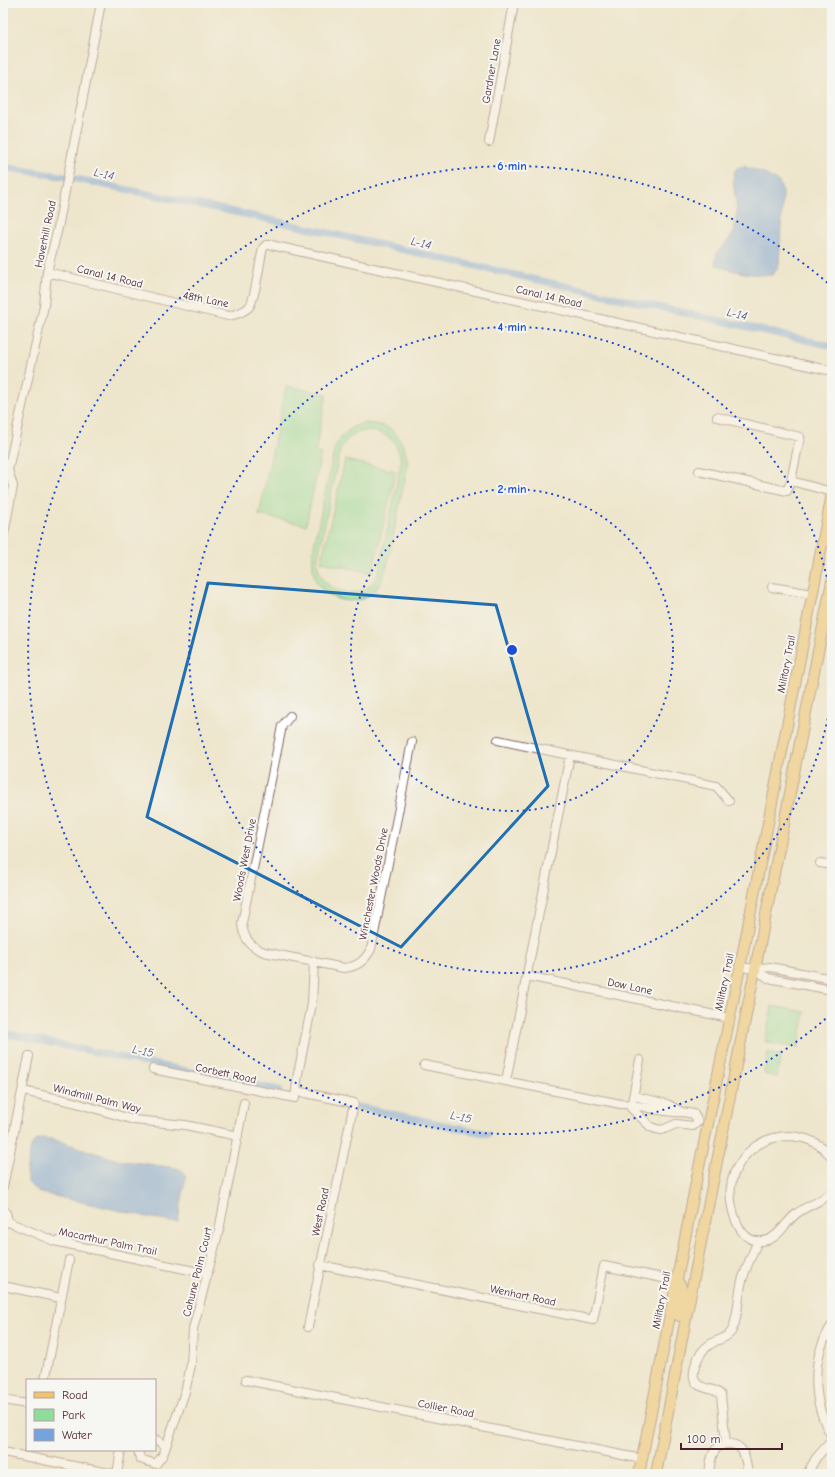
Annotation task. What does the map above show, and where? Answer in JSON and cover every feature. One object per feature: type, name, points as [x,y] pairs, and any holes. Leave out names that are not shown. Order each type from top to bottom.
[{"type":"main road","name":"Military Trail","points":[[639,1474],[693,1194],[703,1123],[740,967],[832,493]]},
{"type":"main road","points":[[656,1474],[832,581]]},
{"type":"main road","points":[[693,1194],[698,1208],[686,1270],[694,1278]]},
{"type":"main road","points":[[674,1380],[670,1366],[683,1294],[681,1285],[677,1281]]},
{"type":"street","name":"Haverhill Road","points":[[3,478],[8,470],[44,306],[47,272],[64,195],[101,3]]},
{"type":"street","name":"Gardner Lane","points":[[490,142],[514,3]]},
{"type":"street","name":"Canal 14 Road","points":[[263,248],[266,245],[271,245],[832,371]]},
{"type":"street","name":"48th Lane","points":[[168,302],[228,316],[244,311],[251,304],[263,248]]},
{"type":"street","name":"Canal 14 Road","points":[[47,272],[168,302]]},
{"type":"street","points":[[699,471],[787,491],[791,480],[800,437],[717,417]]},
{"type":"street","name":"Haverhill Road","points":[[3,539],[13,486],[8,470]]},
{"type":"street","points":[[791,480],[832,493]]},
{"type":"street","points":[[772,587],[812,594]]},
{"type":"street","name":"Woods West Drive","points":[[290,716],[282,726],[242,928],[248,941],[259,950],[314,962]]},
{"type":"street","points":[[498,740],[716,786],[729,801]]},
{"type":"street","name":"Winchester Woods Drive","points":[[314,962],[349,968],[362,962],[371,950],[412,742]]},
{"type":"street","points":[[506,1081],[570,755]]},
{"type":"street","points":[[820,863],[832,865]]},
{"type":"street","points":[[295,1095],[312,1004],[314,962]]},
{"type":"street","points":[[740,967],[755,969],[770,967],[832,979]]},
{"type":"street","points":[[755,969],[768,978],[832,990]]},
{"type":"street","name":"Dow Lane","points":[[527,976],[729,1018]]},
{"type":"street","points":[[3,1187],[29,1056]]},
{"type":"street","points":[[424,1065],[621,1104],[633,1100],[651,1104],[675,1113],[682,1112],[694,1114],[703,1123],[693,1126],[676,1124],[662,1130],[656,1129],[651,1127],[631,1108],[633,1100],[640,1060]]},
{"type":"street","name":"Corbett Road","points":[[153,1069],[295,1095],[354,1103]]},
{"type":"street","name":"Windmill Palm Way","points":[[22,1091],[73,1102],[134,1120],[185,1125],[238,1136]]},
{"type":"street","name":"Cohune Palm Court","points":[[138,1451],[140,1459],[156,1464],[163,1455],[185,1392],[191,1366],[193,1329],[219,1230],[244,1103]]},
{"type":"street","name":"West Road","points":[[308,1327],[354,1103]]},
{"type":"street","points":[[643,1119],[651,1104]]},
{"type":"street","points":[[832,1158],[818,1144],[808,1139],[788,1136],[765,1141],[745,1155],[737,1167],[731,1185],[730,1204],[742,1230],[749,1237],[758,1241],[763,1241],[773,1238],[796,1214],[825,1198],[832,1192]]},
{"type":"street","points":[[3,1209],[7,1215],[4,1223]]},
{"type":"street","name":"Macarthur Palm Trail","points":[[4,1223],[54,1241],[208,1274]]},
{"type":"street","points":[[726,1444],[721,1395],[714,1389],[699,1386],[696,1382],[694,1373],[696,1362],[702,1351],[710,1344],[728,1335],[734,1326],[742,1282],[747,1265],[758,1241]]},
{"type":"street","points":[[45,1379],[69,1260]]},
{"type":"street","name":"Wenhart Road","points":[[320,1265],[593,1320],[604,1266],[677,1281]]},
{"type":"street","points":[[3,1286],[61,1298]]},
{"type":"street","points":[[832,1325],[820,1350],[816,1378],[818,1403],[822,1416],[832,1437]]},
{"type":"street","name":"Collier Road","points":[[246,1380],[642,1459]]},
{"type":"street","points":[[3,1400],[26,1404]]},
{"type":"street","points":[[156,1440],[166,1446]]},
{"type":"street","points":[[806,1474],[816,1458],[832,1440]]},
{"type":"street","points":[[709,1474],[714,1452],[717,1448],[726,1444],[733,1444],[741,1449],[748,1474]]},
{"type":"street","points":[[117,1474],[121,1451]]},
{"type":"street","points":[[3,1452],[114,1474]]},
{"type":"highlighted area","points":[[208,583],[496,605],[548,786],[401,947],[147,817]]},
{"type":"green space","points":[[286,386],[327,394],[315,452],[321,454],[306,525],[259,515]]},
{"type":"green space","points":[[364,423],[383,426],[395,433],[403,446],[408,463],[387,566],[383,577],[378,587],[372,593],[358,600],[350,601],[333,597],[320,588],[314,573],[313,550],[335,447],[347,432]],"holes":[[[364,431],[372,431],[390,438],[397,448],[401,462],[378,575],[372,583],[358,592],[343,592],[336,590],[325,581],[317,563],[340,450],[347,440],[353,435]]]},
{"type":"green space","points":[[345,460],[396,471],[372,573],[321,562]]},
{"type":"green space","points":[[772,1006],[805,1012],[798,1048],[765,1042]]},
{"type":"green space","points":[[768,1052],[781,1055],[777,1077],[764,1074]]},
{"type":"water","points":[[743,166],[763,173],[779,182],[783,192],[779,265],[773,275],[744,273],[730,270],[715,264],[717,253],[734,233],[737,212],[733,181],[734,172],[737,168]]},
{"type":"water","points":[[44,1138],[55,1140],[118,1160],[177,1168],[183,1171],[186,1177],[178,1221],[170,1222],[37,1192],[28,1182],[26,1172],[31,1147],[35,1141]]},
{"type":"waterway","name":"L-14","points":[[3,167],[72,178],[244,214],[832,346]]},
{"type":"waterway","name":"L-15","points":[[3,1033],[279,1090]]},
{"type":"waterway","name":"L-15","points":[[359,1107],[488,1134]]}]
